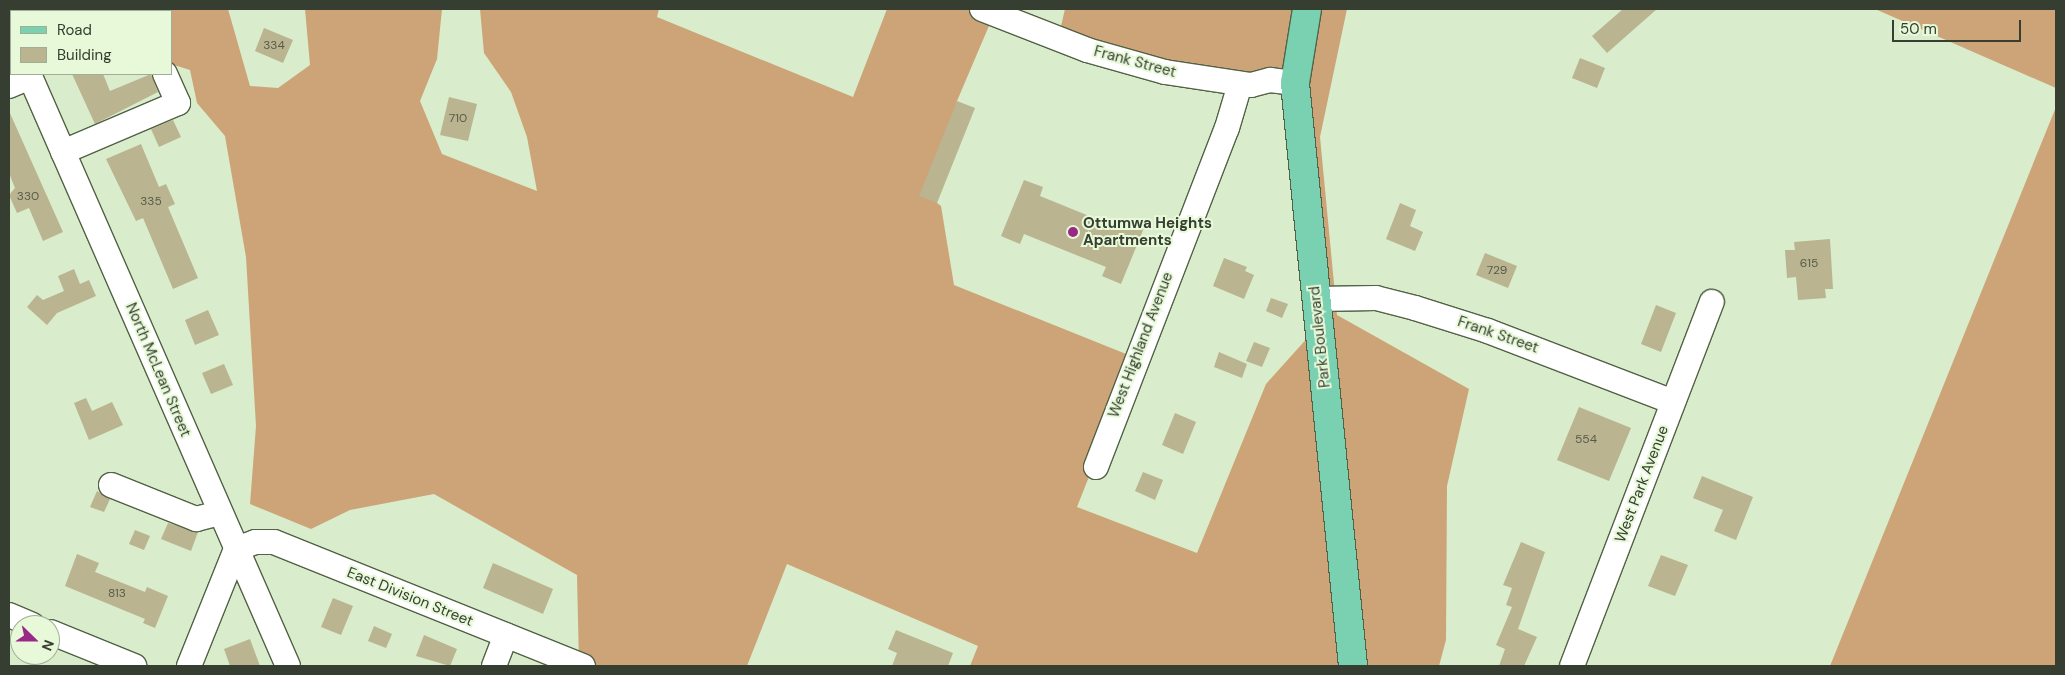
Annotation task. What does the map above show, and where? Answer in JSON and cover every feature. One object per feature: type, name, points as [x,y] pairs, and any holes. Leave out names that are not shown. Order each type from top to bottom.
[{"type":"main road","name":"Park Boulevard","points":[[1307,9],[1295,83],[1353,666]]},
{"type":"street","name":"Frank Street","points":[[982,9],[1087,50],[1165,72],[1240,84],[1270,80],[1295,83]]},
{"type":"street","points":[[63,152],[178,103],[165,75]]},
{"type":"street","name":"North McLean Street","points":[[22,79],[63,152],[288,666]]},
{"type":"street","name":"West Highland Avenue","points":[[1096,467],[1227,128],[1240,84]]},
{"type":"street","name":"Frank Street","points":[[1317,299],[1376,298],[1415,308],[1488,330],[1673,402]]},
{"type":"street","name":"West Park Avenue","points":[[1572,666],[1712,302]]},
{"type":"street","points":[[111,485],[196,519],[220,513]]},
{"type":"street","name":"East Division Street","points":[[236,549],[255,542],[274,542],[583,666]]},
{"type":"street","points":[[189,666],[236,549]]},
{"type":"street","points":[[60,636],[134,666]]},
{"type":"street","points":[[494,666],[506,636]]},
{"type":"shaded area","points":[[136,9],[228,9],[250,86],[278,88],[310,65],[305,9],[442,9],[437,59],[420,101],[442,154],[537,191],[527,137],[511,92],[484,53],[480,9],[659,9],[657,17],[853,97],[887,9],[982,9],[994,14],[957,101],[937,203],[941,206],[954,285],[1136,358],[1077,507],[1197,553],[1266,384],[1319,325],[1295,83],[1251,85],[1058,39],[1065,9],[1347,9],[1320,137],[1337,315],[1469,389],[1447,486],[1446,640],[1439,666],[970,666],[978,646],[787,564],[747,666],[583,666],[579,664],[577,575],[434,494],[350,510],[311,529],[250,504],[256,426],[246,257],[225,136],[197,103],[190,70],[172,64],[172,10]]},
{"type":"shaded area","points":[[1875,9],[2056,9],[2056,88]]},
{"type":"shaded area","points":[[2056,107],[2056,666],[1830,666]]},
{"type":"building","points":[[1623,9],[1657,9],[1607,53],[1592,36]]},
{"type":"building","points":[[264,28],[293,40],[283,63],[255,51]]},
{"type":"building","points":[[1580,58],[1605,68],[1597,88],[1572,78]]},
{"type":"building","points":[[72,75],[103,75],[110,91],[151,75],[158,92],[95,124]]},
{"type":"building","points":[[449,97],[477,104],[468,141],[440,135]]},
{"type":"building","points":[[957,101],[975,108],[937,203],[919,196]]},
{"type":"building","points":[[9,111],[63,232],[43,241],[29,208],[17,213],[9,195],[15,188],[9,173]]},
{"type":"building","points":[[173,120],[181,137],[159,147],[151,129]]},
{"type":"building","points":[[141,144],[159,187],[166,184],[175,204],[168,207],[198,278],[173,289],[143,218],[136,221],[106,159]]},
{"type":"building","name":"Ottumwa Heights Apartments","points":[[1024,180],[1043,187],[1040,196],[1121,229],[1125,220],[1144,228],[1121,284],[1102,276],[1106,267],[1024,234],[1020,244],[1001,236]]},
{"type":"building","points":[[1400,203],[1416,210],[1410,226],[1423,232],[1415,251],[1386,239]]},
{"type":"building","points":[[1830,239],[1833,289],[1825,289],[1826,298],[1798,300],[1796,277],[1787,278],[1785,250],[1795,250],[1794,242]]},
{"type":"building","points":[[1485,253],[1517,266],[1508,288],[1476,275]]},
{"type":"building","points":[[1224,258],[1247,267],[1245,271],[1254,275],[1244,299],[1213,286]]},
{"type":"building","points":[[74,269],[80,284],[89,280],[96,296],[57,313],[47,325],[27,307],[37,295],[43,300],[64,291],[58,276]]},
{"type":"building","points":[[1271,298],[1288,304],[1282,318],[1266,311]]},
{"type":"building","points":[[1656,305],[1676,313],[1661,352],[1641,344]]},
{"type":"building","points":[[208,310],[219,335],[195,345],[185,320]]},
{"type":"building","points":[[1254,342],[1270,348],[1262,367],[1246,361]]},
{"type":"building","points":[[1219,352],[1247,364],[1242,378],[1214,367]]},
{"type":"building","points":[[224,364],[233,385],[211,394],[202,373]]},
{"type":"building","points":[[86,398],[92,411],[112,402],[123,425],[89,440],[74,403]]},
{"type":"building","points":[[1579,407],[1631,428],[1609,481],[1557,460]]},
{"type":"building","points":[[1175,413],[1196,422],[1183,454],[1162,445]]},
{"type":"building","points":[[1143,472],[1163,480],[1155,500],[1135,491]]},
{"type":"building","points":[[1702,476],[1753,497],[1736,540],[1714,531],[1723,510],[1693,498]]},
{"type":"building","points":[[97,491],[110,499],[104,512],[90,507]]},
{"type":"building","points":[[168,523],[198,532],[191,551],[161,539]]},
{"type":"building","points":[[135,530],[150,536],[144,550],[129,544]]},
{"type":"building","points":[[1521,542],[1545,552],[1518,629],[1537,637],[1524,666],[1499,666],[1505,649],[1496,645],[1512,607],[1506,605],[1512,588],[1503,585]]},
{"type":"building","points":[[77,554],[99,563],[95,572],[145,592],[147,587],[168,596],[155,628],[143,623],[145,619],[65,586]]},
{"type":"building","points":[[1661,555],[1688,565],[1675,596],[1648,586]]},
{"type":"building","points":[[493,563],[553,589],[543,614],[483,588]]},
{"type":"building","points":[[333,598],[353,606],[341,635],[321,627]]},
{"type":"building","points":[[374,626],[392,634],[386,648],[368,641]]},
{"type":"building","points":[[896,630],[953,653],[948,666],[892,666],[897,653],[888,649]]},
{"type":"building","points":[[424,635],[457,649],[450,666],[416,656]]},
{"type":"building","points":[[250,639],[260,666],[230,666],[224,649]]},
{"type":"place","name":"Ottumwa Heights Apartments","points":[[1073,232]]}]
